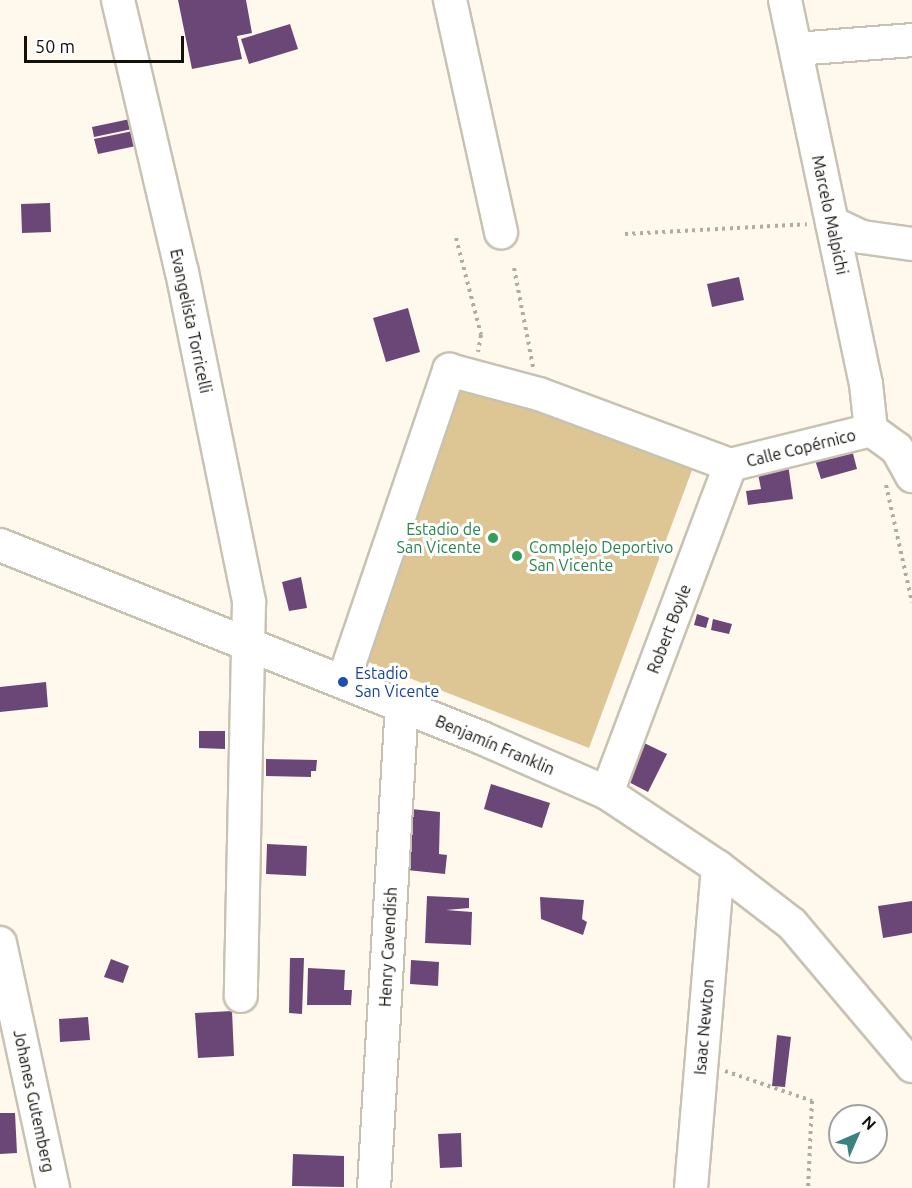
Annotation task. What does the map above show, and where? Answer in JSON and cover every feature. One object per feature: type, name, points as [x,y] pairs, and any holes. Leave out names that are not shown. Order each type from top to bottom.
[{"type":"street","name":"Evangelista Torricelli","points":[[118,0],[182,272],[245,579],[250,645],[241,996]]},
{"type":"street","points":[[450,0],[501,232]]},
{"type":"street","name":"Marcelo Malpichi","points":[[785,0],[866,384],[871,430]]},
{"type":"street","points":[[796,49],[912,40]]},
{"type":"street","points":[[832,223],[862,237],[912,244]]},
{"type":"street","points":[[343,682],[447,373],[452,370],[539,394],[730,465]]},
{"type":"street","points":[[871,430],[897,449],[898,478]]},
{"type":"street","name":"Calle Copérnico","points":[[730,465],[871,430]]},
{"type":"street","name":"Robert Boyle","points":[[607,793],[730,465]]},
{"type":"street","name":"Benjamín Franklin","points":[[0,545],[402,706],[607,793],[718,867],[792,924],[912,1066]]},
{"type":"street","name":"Henry Cavendish","points":[[374,1188],[402,706]]},
{"type":"street","name":"Isaac Newton","points":[[691,1188],[718,867]]},
{"type":"street","name":"Johanes Gutemberg","points":[[0,943],[52,1188]]},
{"type":"path","points":[[625,234],[832,223]]},
{"type":"path","points":[[456,237],[481,335],[470,375]]},
{"type":"path","points":[[513,268],[539,394]]},
{"type":"path","points":[[898,478],[912,602]]},
{"type":"path","points":[[701,1063],[812,1101],[808,1188]]},
{"type":"shaded area","name":"Estadio de San Vicente","points":[[442,368],[695,462],[589,748],[340,651]]},
{"type":"building","points":[[178,0],[246,0],[252,33],[237,36],[242,59],[192,69]]},
{"type":"building","points":[[290,24],[298,49],[249,64],[241,39]]},
{"type":"building","points":[[130,119],[132,129],[94,137],[92,127]]},
{"type":"building","points":[[133,131],[136,146],[98,154],[94,139]]},
{"type":"building","points":[[50,203],[51,232],[22,233],[21,204]]},
{"type":"building","points":[[739,277],[744,300],[712,307],[707,284]]},
{"type":"building","points":[[408,308],[420,352],[386,362],[373,318]]},
{"type":"building","points":[[851,446],[857,469],[821,479],[814,457]]},
{"type":"building","points":[[788,464],[793,499],[748,505],[746,491],[761,489],[757,469]]},
{"type":"building","points":[[301,577],[307,608],[289,611],[282,582]]},
{"type":"building","points":[[697,614],[709,618],[706,628],[694,625]]},
{"type":"building","points":[[713,619],[732,624],[729,634],[711,630]]},
{"type":"building","points":[[46,682],[48,707],[0,712],[0,687]]},
{"type":"building","points":[[199,731],[225,731],[225,749],[199,748]]},
{"type":"building","points":[[640,741],[667,754],[648,792],[621,778]]},
{"type":"building","points":[[266,759],[317,760],[316,771],[311,771],[311,777],[266,776]]},
{"type":"building","points":[[491,784],[550,803],[542,828],[484,809]]},
{"type":"building","points":[[411,809],[440,812],[439,854],[447,855],[445,874],[407,870]]},
{"type":"building","points":[[267,844],[307,846],[306,876],[266,874]]},
{"type":"building","points":[[427,896],[469,898],[469,908],[446,910],[472,912],[471,945],[425,943]]},
{"type":"building","points":[[540,897],[584,900],[582,919],[587,922],[583,935],[541,919]]},
{"type":"building","points":[[912,901],[912,933],[883,938],[878,906]]},
{"type":"building","points":[[290,958],[304,958],[302,1014],[289,1013]]},
{"type":"building","points":[[111,959],[129,966],[123,983],[104,977]]},
{"type":"building","points":[[411,960],[439,962],[438,986],[410,984]]},
{"type":"building","points":[[308,968],[345,970],[344,990],[352,990],[351,1005],[307,1005]]},
{"type":"building","points":[[232,1011],[234,1056],[198,1058],[195,1013]]},
{"type":"building","points":[[88,1017],[90,1040],[60,1042],[59,1019]]},
{"type":"building","points":[[777,1035],[791,1037],[785,1087],[772,1086]]},
{"type":"building","points":[[0,1113],[15,1113],[17,1153],[0,1154]]},
{"type":"building","points":[[461,1133],[462,1167],[440,1168],[438,1134]]},
{"type":"building","points":[[293,1154],[344,1156],[344,1187],[292,1186]]},
{"type":"place","name":"Estadio de San Vicente","points":[[493,538]]},
{"type":"place","name":"Complejo Deportivo San Vicente","points":[[517,556]]},
{"type":"place","name":"Estadio San Vicente","points":[[343,682]]}]
